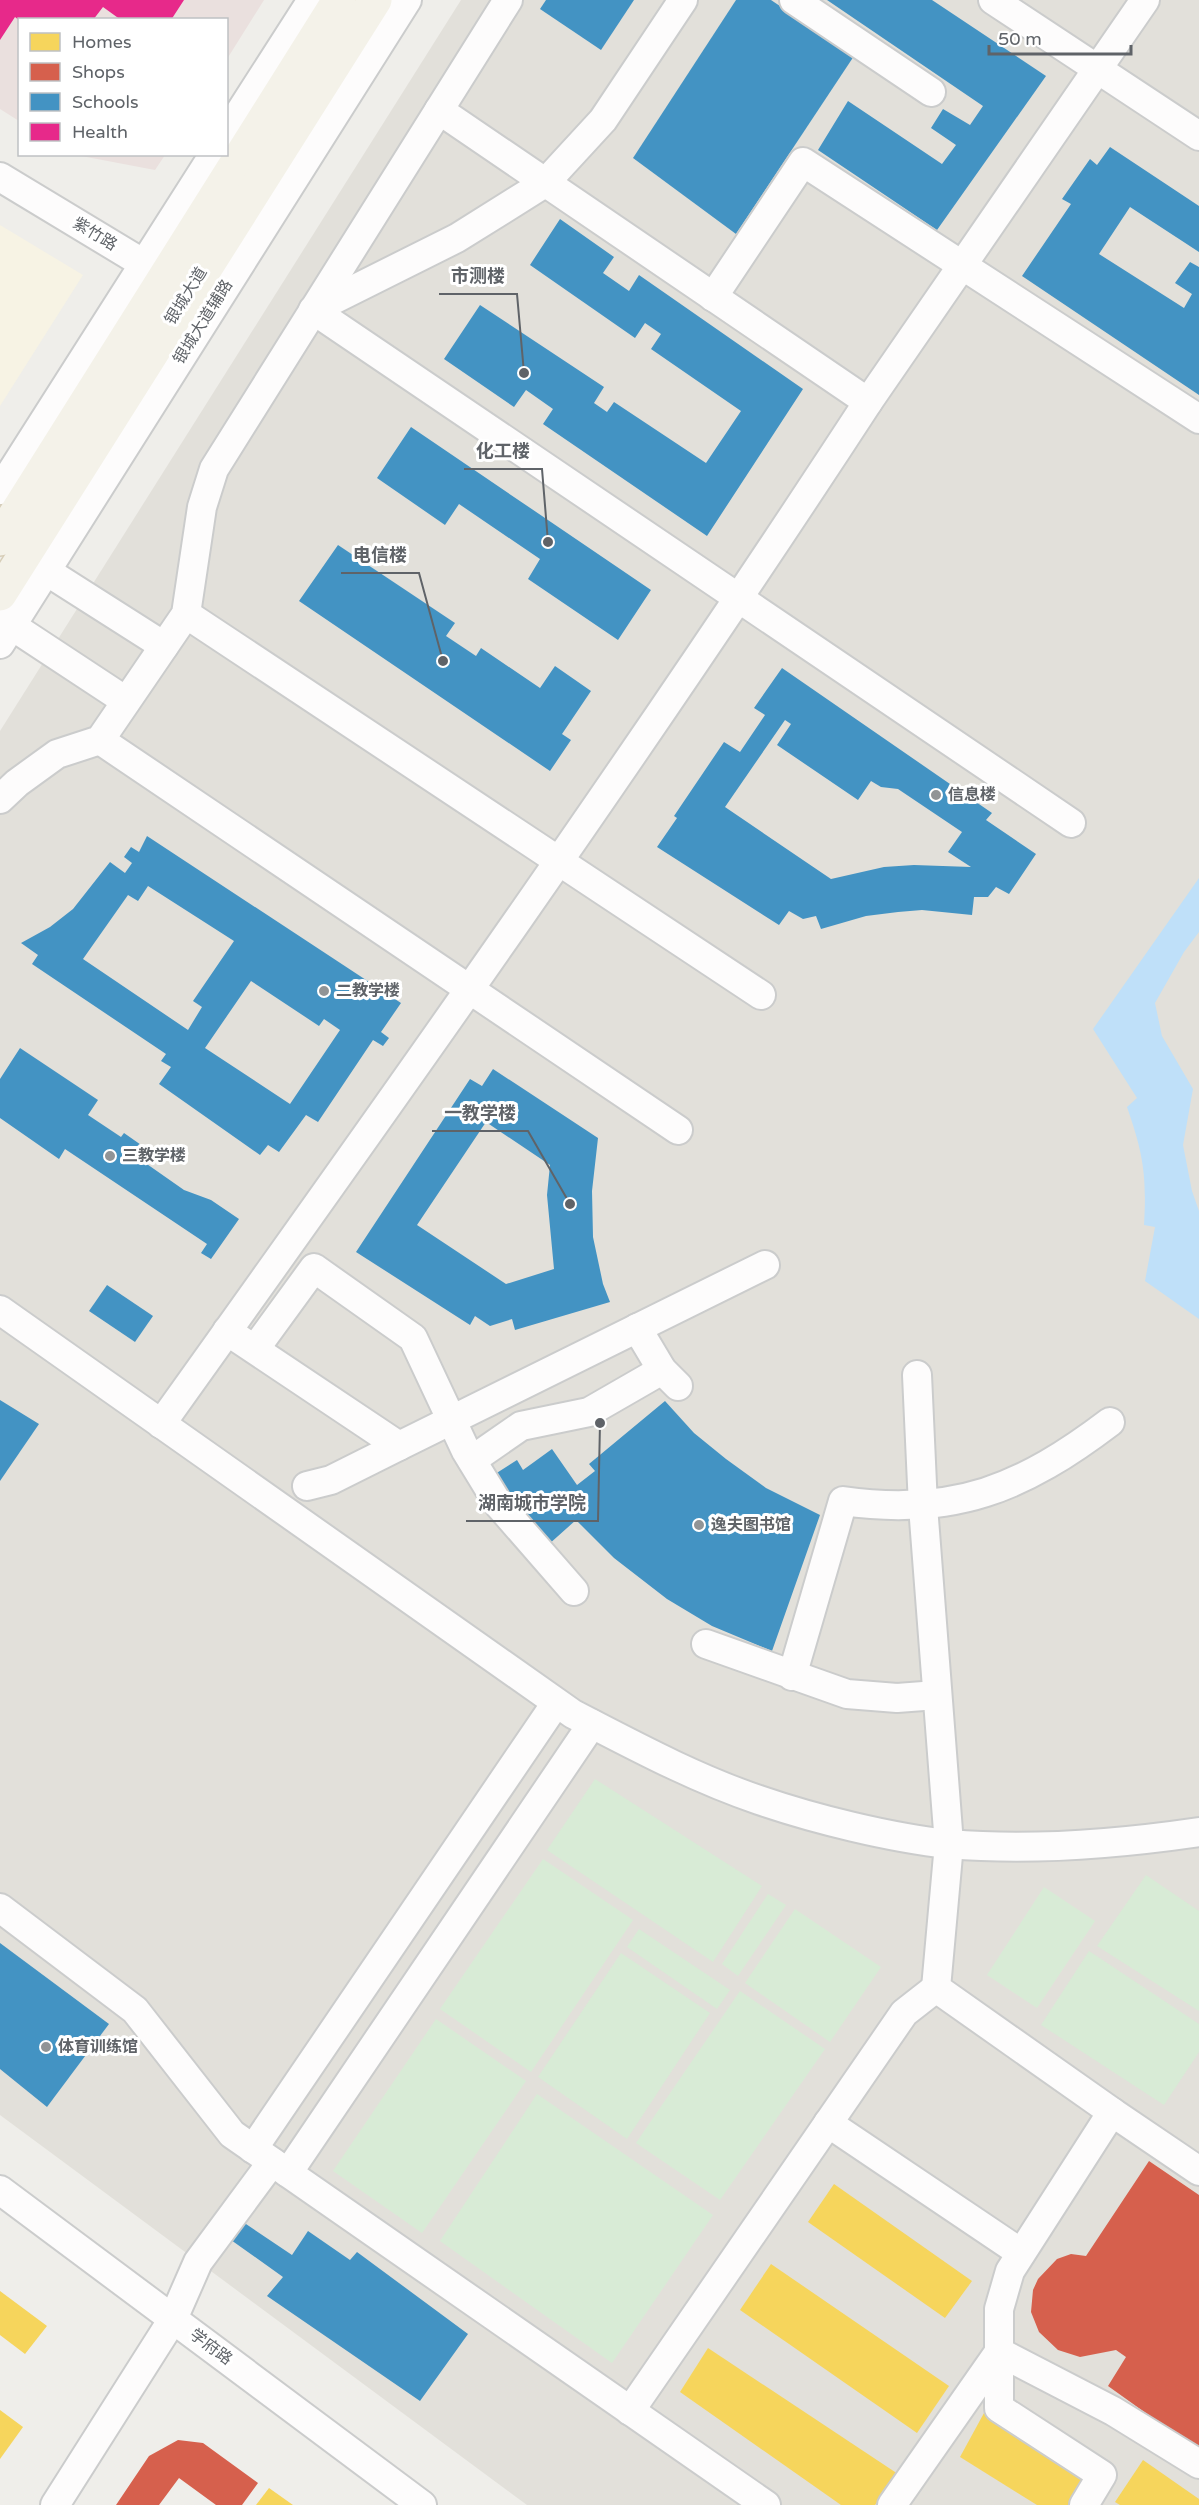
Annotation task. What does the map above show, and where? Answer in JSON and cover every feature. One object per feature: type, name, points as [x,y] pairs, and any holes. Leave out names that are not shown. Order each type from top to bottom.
[{"type":"main road","name":"银城大道","points":[[0,594],[12,548],[166,277],[339,0]]},
{"type":"main road","name":"银城大道","points":[[166,277],[375,0]]},
{"type":"street","points":[[228,131],[312,0]]},
{"type":"street","name":"银城大道辅路","points":[[0,644],[407,0]]},
{"type":"street","points":[[0,799],[17,783],[57,754],[100,740],[186,614],[202,507],[214,469],[508,0]]},
{"type":"street","points":[[313,310],[457,238],[545,183],[603,120],[683,0]]},
{"type":"street","points":[[794,0],[931,92]]},
{"type":"street","points":[[993,0],[1199,136]]},
{"type":"street","points":[[161,1424],[472,989],[557,861],[739,600],[868,402],[1145,0]]},
{"type":"street","points":[[439,110],[868,402]]},
{"type":"street","points":[[0,490],[166,277],[213,156]]},
{"type":"street","points":[[713,297],[803,162],[964,264],[1199,419]]},
{"type":"street","name":"紫竹路","points":[[0,177],[166,277]]},
{"type":"street","points":[[313,310],[1071,824]]},
{"type":"street","points":[[12,548],[164,646]]},
{"type":"street","points":[[186,614],[761,995]]},
{"type":"street","points":[[0,618],[126,701]]},
{"type":"street","points":[[100,740],[678,1130]]},
{"type":"street","points":[[307,1486],[331,1480],[765,1265]]},
{"type":"street","points":[[255,1349],[314,1268],[413,1338],[472,1460],[499,1505],[574,1591]]},
{"type":"street","points":[[0,1310],[556,1702],[592,1724],[674,1766],[759,1800],[847,1825],[949,1844],[1129,1843],[1199,1832]]},
{"type":"street","points":[[472,1460],[521,1426],[589,1412],[670,1378],[638,1328]]},
{"type":"street","points":[[227,1331],[399,1446]]},
{"type":"street","points":[[630,2411],[904,2013],[936,1988],[949,1844],[923,1506],[917,1375]]},
{"type":"street","points":[[792,1676],[843,1501],[885,1507],[923,1506],[977,1494],[1026,1478],[1066,1455],[1110,1422]]},
{"type":"street","points":[[706,1644],[847,1694],[897,1698],[937,1695]]},
{"type":"street","points":[[271,2161],[556,1702]]},
{"type":"street","points":[[55,2505],[173,2319],[198,2262],[592,1724]]},
{"type":"street","points":[[0,1908],[135,2010],[232,2134],[766,2505]]},
{"type":"street","points":[[936,1988],[1112,2112],[1199,2170]]},
{"type":"street","points":[[1084,2505],[1102,2475],[999,2408],[999,2310],[1010,2271],[1112,2112]]},
{"type":"street","points":[[828,2123],[1021,2253]]},
{"type":"street","name":"学府路","points":[[0,2190],[422,2505]]},
{"type":"street","points":[[999,2352],[1113,2411],[1199,2464]]},
{"type":"street","points":[[892,2505],[999,2352]]},
{"type":"shaded area","points":[[0,0],[264,0],[228,57],[228,18],[18,18],[18,120],[0,109]]},
{"type":"shaded area","points":[[461,0],[1199,0],[1199,2505],[527,2505],[0,2115],[0,731]]},
{"type":"shaded area","points":[[81,156],[164,156],[155,170]]},
{"type":"shaded area","points":[[0,225],[83,275],[0,406]]},
{"type":"green space","points":[[595,1779],[762,1886],[713,1962],[547,1850]]},
{"type":"green space","points":[[543,1859],[633,1920],[531,2072],[440,2009]]},
{"type":"green space","points":[[1146,1875],[1199,1911],[1199,2011],[1097,1946]]},
{"type":"green space","points":[[1044,1887],[1095,1921],[1037,2008],[987,1975]]},
{"type":"green space","points":[[768,1894],[786,1905],[738,1976],[722,1964]]},
{"type":"green space","points":[[795,1909],[881,1967],[830,2042],[745,1983]]},
{"type":"green space","points":[[639,1929],[730,1990],[717,2009],[627,1947]]},
{"type":"green space","points":[[1089,1951],[1199,2024],[1199,2052],[1164,2105],[1041,2025]]},
{"type":"green space","points":[[621,1953],[710,2013],[627,2139],[538,2077]]},
{"type":"green space","points":[[740,1991],[825,2049],[720,2200],[636,2143]]},
{"type":"green space","points":[[436,2019],[526,2081],[422,2233],[333,2171]]},
{"type":"green space","points":[[537,2094],[713,2215],[612,2363],[440,2241]]},
{"type":"water","points":[[1199,878],[1199,932],[1184,952],[1155,1003],[1162,1036],[1193,1089],[1183,1145],[1192,1191],[1199,1211],[1199,1319],[1145,1281],[1155,1227],[1144,1225],[1143,1164],[1127,1107],[1137,1098],[1093,1029]]},
{"type":"building: Homes","points":[[834,2184],[972,2281],[945,2318],[808,2222]]},
{"type":"building: Homes","points":[[771,2264],[949,2386],[917,2433],[740,2310]]},
{"type":"building: Homes","points":[[0,2291],[47,2326],[25,2354],[0,2335]]},
{"type":"building: Homes","points":[[708,2348],[898,2474],[875,2505],[841,2505],[680,2392]]},
{"type":"building: Homes","points":[[0,2410],[23,2427],[0,2459]]},
{"type":"building: Homes","points":[[984,2413],[1094,2478],[1077,2505],[1037,2505],[960,2457]]},
{"type":"building: Homes","points":[[1143,2460],[1199,2499],[1199,2505],[1120,2505],[1115,2502]]},
{"type":"building: Homes","points":[[269,2488],[293,2505],[256,2505]]},
{"type":"building: Shops","points":[[1149,2161],[1199,2195],[1199,2451],[1108,2386],[1126,2357],[1116,2350],[1080,2357],[1058,2350],[1039,2332],[1031,2312],[1033,2290],[1038,2279],[1057,2259],[1071,2254],[1086,2256]]},
{"type":"building: Shops","points":[[178,2440],[203,2443],[258,2483],[242,2505],[216,2505],[179,2478],[159,2505],[116,2505],[149,2456]]},
{"type":"building: Schools","points":[[546,0],[634,0],[601,50],[540,9]]},
{"type":"building: Schools","points":[[736,0],[771,0],[854,56],[736,234],[633,158]]},
{"type":"building: Schools","points":[[827,0],[932,0],[1046,76],[937,230],[818,150],[848,101],[942,164],[956,145],[931,128],[943,109],[970,125],[983,106]]},
{"type":"building: Schools","points":[[1110,147],[1199,206],[1199,252],[1130,207],[1099,254],[1184,308],[1192,294],[1175,283],[1190,262],[1199,267],[1199,395],[1022,276],[1071,204],[1062,199],[1090,159],[1097,165]]},
{"type":"building: Schools","points":[[560,219],[614,257],[603,273],[629,291],[639,275],[803,389],[707,536],[543,424],[553,409],[526,390],[514,407],[444,359],[480,305],[604,387],[594,403],[607,412],[614,402],[706,463],[741,411],[651,349],[661,334],[645,323],[635,338],[530,265]]},
{"type":"building: Schools","points":[[411,427],[651,590],[618,640],[528,579],[540,559],[459,504],[445,525],[377,478]]},
{"type":"building: Schools","points":[[338,545],[455,623],[446,636],[476,656],[481,648],[540,688],[555,666],[591,691],[562,734],[571,740],[550,771],[299,601]]},
{"type":"building: Schools","name":"信息楼","points":[[782,668],[992,813],[986,820],[1036,854],[1009,894],[996,887],[988,897],[974,897],[972,915],[922,910],[898,912],[866,916],[821,929],[816,916],[803,919],[789,911],[779,925],[657,847],[677,818],[674,816],[724,742],[740,752],[765,715],[754,708]],"holes":[[[785,720],[791,724],[777,745],[858,800],[871,781],[881,787],[898,789],[962,832],[948,852],[971,867],[914,865],[884,867],[831,879],[725,807]]]},
{"type":"building: Schools","name":"二教学楼","points":[[147,836],[401,1003],[381,1032],[389,1038],[383,1046],[373,1040],[318,1122],[306,1115],[279,1152],[268,1145],[260,1155],[159,1084],[171,1067],[161,1061],[166,1054],[32,964],[38,955],[21,943],[50,927],[73,909],[110,862],[125,873],[132,863],[124,857],[131,847],[139,852]],"holes":[[[148,886],[234,941],[193,1001],[202,1007],[188,1030],[83,959],[128,895],[138,901]],[[251,981],[319,1026],[324,1019],[340,1030],[290,1104],[205,1048]]]},
{"type":"building: Schools","name":"三教学楼","points":[[20,1048],[98,1100],[88,1115],[121,1137],[124,1133],[144,1147],[141,1153],[146,1158],[144,1162],[184,1190],[211,1200],[239,1219],[211,1259],[201,1253],[207,1244],[65,1149],[59,1159],[0,1118],[0,1079]]},
{"type":"building: Schools","points":[[493,1069],[598,1138],[592,1191],[593,1237],[603,1284],[610,1302],[515,1330],[512,1319],[490,1326],[475,1316],[470,1325],[356,1252],[470,1079],[482,1086]],"holes":[[[486,1122],[550,1165],[547,1195],[554,1269],[506,1284],[417,1225]]]},
{"type":"building: Schools","points":[[107,1285],[153,1316],[135,1342],[89,1311]]},
{"type":"building: Schools","points":[[0,1400],[39,1424],[0,1481]]},
{"type":"building: Schools","name":"逸夫图书馆","points":[[665,1401],[694,1433],[726,1459],[766,1488],[820,1515],[772,1651],[712,1626],[667,1599],[614,1558],[576,1520],[548,1545],[492,1476],[517,1460],[523,1470],[552,1449],[577,1485],[595,1471],[589,1464]]},
{"type":"building: Schools","name":"体育训练馆","points":[[0,1943],[109,2024],[47,2107],[0,2069]]},
{"type":"building: Schools","points":[[243,2222],[292,2255],[308,2231],[350,2260],[357,2252],[468,2334],[420,2401],[267,2296],[283,2277],[231,2240]]},
{"type":"building: Health","points":[[0,0],[184,0],[172,18],[118,18],[103,7],[95,18],[18,19],[15,17],[0,40]]},
{"type":"place","name":"市测楼","points":[[524,373]]},
{"type":"place","name":"化工楼","points":[[548,542]]},
{"type":"place","name":"电信楼","points":[[443,661]]},
{"type":"place","name":"信息楼","points":[[936,795]]},
{"type":"place","name":"二教学楼","points":[[324,991]]},
{"type":"place","name":"三教学楼","points":[[110,1156]]},
{"type":"place","name":"一教学楼","points":[[570,1204]]},
{"type":"place","name":"湖南城市学院","points":[[600,1423]]},
{"type":"place","name":"逸夫图书馆","points":[[699,1525]]},
{"type":"place","name":"体育训练馆","points":[[46,2047]]}]
